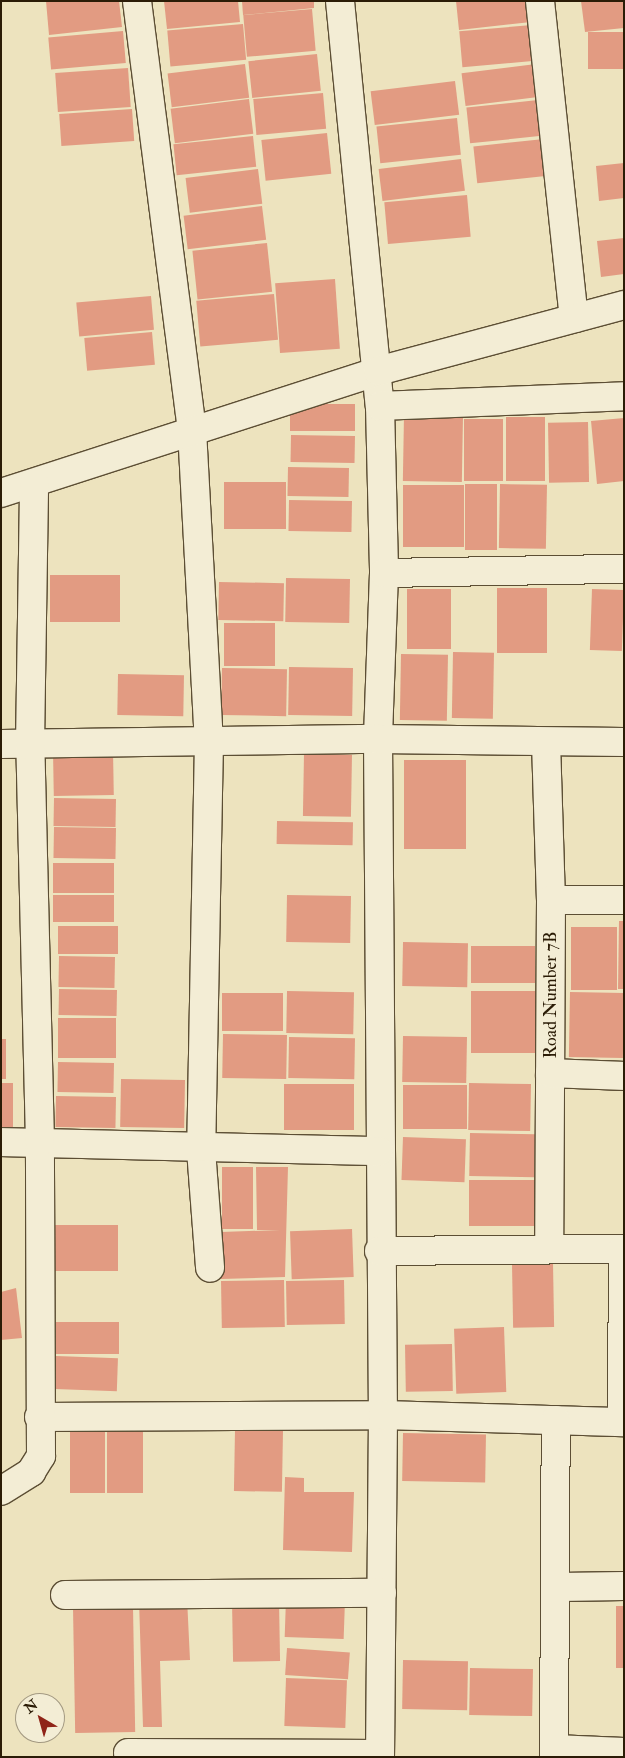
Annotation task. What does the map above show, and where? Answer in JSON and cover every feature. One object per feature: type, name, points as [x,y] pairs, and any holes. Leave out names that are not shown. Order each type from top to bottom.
[{"type":"street","points":[[137,1],[192,430],[209,741],[201,1150],[210,1268]]},
{"type":"street","points":[[128,1753],[380,1755],[383,1415],[379,1251],[378,739],[384,573],[378,371],[340,1]]},
{"type":"street","points":[[540,1],[574,318]]},
{"type":"street","points":[[2,486],[34,483],[378,371],[624,305]]},
{"type":"street","points":[[380,406],[624,396]]},
{"type":"street","points":[[1,1491],[31,1472],[41,1456],[39,1416],[40,1142],[30,745],[34,483]]},
{"type":"street","points":[[384,573],[624,569]]},
{"type":"street","points":[[1,744],[378,739],[624,742]]},
{"type":"street","name":"Road Number 7B","points":[[546,742],[551,900],[549,1248]]},
{"type":"street","points":[[551,900],[624,900]]},
{"type":"street","points":[[550,1073],[624,1076]]},
{"type":"street","points":[[1,1142],[40,1142],[201,1150],[379,1152]]},
{"type":"street","points":[[39,1416],[383,1415],[623,1422],[624,1249],[549,1248],[379,1251]]},
{"type":"street","points":[[556,1420],[554,1753],[624,1752]]},
{"type":"street","points":[[556,1587],[624,1586]]},
{"type":"street","points":[[65,1595],[382,1593]]},
{"type":"building","points":[[46,1],[119,1],[122,27],[49,35]]},
{"type":"building","points":[[164,1],[238,1],[240,22],[167,29]]},
{"type":"building","points":[[242,1],[314,1],[314,8],[243,15]]},
{"type":"building","points":[[456,1],[529,1],[531,22],[459,30]]},
{"type":"building","points":[[581,1],[624,1],[624,28],[585,32]]},
{"type":"building","points":[[312,9],[316,51],[247,57],[243,15]]},
{"type":"building","points":[[243,24],[246,60],[170,66],[167,31]]},
{"type":"building","points":[[532,25],[535,61],[462,67],[459,31]]},
{"type":"building","points":[[123,31],[126,63],[51,69],[48,38]]},
{"type":"building","points":[[588,32],[624,32],[624,69],[588,69]]},
{"type":"building","points":[[317,54],[321,91],[252,98],[248,61]]},
{"type":"building","points":[[245,64],[249,98],[172,107],[168,74]]},
{"type":"building","points":[[536,64],[540,97],[466,106],[462,73]]},
{"type":"building","points":[[128,68],[131,107],[58,112],[55,73]]},
{"type":"building","points":[[455,81],[459,115],[375,125],[371,91]]},
{"type":"building","points":[[323,93],[326,129],[256,135],[253,99]]},
{"type":"building","points":[[249,99],[253,134],[175,143],[171,109]]},
{"type":"building","points":[[538,100],[542,136],[470,143],[466,108]]},
{"type":"building","points":[[132,109],[134,141],[61,146],[59,114]]},
{"type":"building","points":[[457,118],[461,155],[380,163],[376,126]]},
{"type":"building","points":[[327,133],[331,174],[266,181],[261,140]]},
{"type":"building","points":[[253,136],[256,167],[177,175],[173,144]]},
{"type":"building","points":[[544,139],[548,176],[477,183],[473,146]]},
{"type":"building","points":[[461,159],[465,191],[383,201],[379,169]]},
{"type":"building","points":[[624,163],[624,198],[599,201],[596,166]]},
{"type":"building","points":[[258,169],[262,204],[190,213],[186,178]]},
{"type":"building","points":[[467,195],[471,237],[388,244],[384,202]]},
{"type":"building","points":[[262,206],[266,240],[188,249],[184,216]]},
{"type":"building","points":[[624,238],[624,274],[601,277],[597,241]]},
{"type":"building","points":[[267,243],[272,292],[198,300],[192,251]]},
{"type":"building","points":[[335,279],[340,349],[280,353],[275,283]]},
{"type":"building","points":[[274,294],[278,340],[200,347],[196,301]]},
{"type":"building","points":[[151,296],[154,330],[79,336],[76,303]]},
{"type":"building","points":[[152,332],[155,365],[87,371],[84,338]]},
{"type":"building","points":[[290,404],[355,404],[355,431],[290,431]]},
{"type":"building","points":[[404,415],[463,416],[462,482],[403,481]]},
{"type":"building","points":[[506,417],[545,417],[545,481],[506,481]]},
{"type":"building","points":[[624,418],[624,481],[597,484],[591,421]]},
{"type":"building","points":[[464,419],[503,419],[503,481],[464,481]]},
{"type":"building","points":[[588,422],[589,482],[549,483],[548,423]]},
{"type":"building","points":[[291,435],[355,436],[355,463],[291,462]]},
{"type":"building","points":[[288,467],[349,468],[348,497],[287,496]]},
{"type":"building","points":[[224,482],[286,482],[286,529],[224,529]]},
{"type":"building","points":[[465,484],[497,484],[497,550],[465,550]]},
{"type":"building","points":[[500,484],[547,485],[546,549],[499,548]]},
{"type":"building","points":[[403,485],[464,485],[464,547],[403,547]]},
{"type":"building","points":[[289,500],[352,501],[351,532],[288,531]]},
{"type":"building","points":[[50,575],[120,575],[120,622],[50,622]]},
{"type":"building","points":[[286,578],[350,579],[349,623],[285,622]]},
{"type":"building","points":[[219,582],[284,583],[283,621],[218,620]]},
{"type":"building","points":[[497,588],[547,588],[547,653],[497,653]]},
{"type":"building","points":[[407,589],[451,589],[451,649],[407,649]]},
{"type":"building","points":[[592,589],[624,590],[622,651],[590,650]]},
{"type":"building","points":[[224,623],[275,623],[275,666],[224,666]]},
{"type":"building","points":[[453,652],[494,653],[493,719],[452,718]]},
{"type":"building","points":[[401,654],[448,655],[447,721],[400,720]]},
{"type":"building","points":[[289,667],[353,668],[352,716],[288,715]]},
{"type":"building","points":[[222,668],[287,669],[286,716],[221,715]]},
{"type":"building","points":[[118,674],[184,675],[183,716],[117,715]]},
{"type":"building","points":[[113,750],[114,795],[54,796],[53,751]]},
{"type":"building","points":[[304,754],[352,755],[351,817],[303,816]]},
{"type":"building","points":[[404,760],[466,760],[466,849],[404,849]]},
{"type":"building","points":[[54,798],[116,799],[116,827],[54,826]]},
{"type":"building","points":[[277,821],[353,822],[353,845],[277,844]]},
{"type":"building","points":[[54,827],[116,828],[115,859],[53,858]]},
{"type":"building","points":[[53,863],[114,863],[114,893],[53,893]]},
{"type":"building","points":[[53,895],[114,895],[114,922],[53,922]]},
{"type":"building","points":[[287,895],[351,896],[350,943],[286,942]]},
{"type":"building","points":[[619,921],[624,921],[624,989],[618,989]]},
{"type":"building","points":[[58,926],[118,926],[118,954],[58,954]]},
{"type":"building","points":[[571,927],[617,927],[617,990],[571,990]]},
{"type":"building","points":[[403,942],[468,943],[467,987],[402,986]]},
{"type":"building","points":[[471,946],[535,946],[535,983],[471,983]]},
{"type":"building","points":[[59,956],[115,957],[114,988],[58,987]]},
{"type":"building","points":[[59,989],[117,990],[117,1016],[59,1015]]},
{"type":"building","points":[[287,991],[354,992],[353,1034],[286,1033]]},
{"type":"building","points":[[471,991],[538,991],[538,1053],[471,1053]]},
{"type":"building","points":[[570,992],[624,993],[623,1058],[569,1057]]},
{"type":"building","points":[[222,993],[283,993],[283,1031],[222,1031]]},
{"type":"building","points":[[58,1018],[116,1018],[116,1058],[58,1058]]},
{"type":"building","points":[[223,1034],[287,1035],[286,1079],[222,1078]]},
{"type":"building","points":[[403,1036],[467,1037],[466,1083],[402,1082]]},
{"type":"building","points":[[289,1037],[355,1038],[354,1079],[288,1078]]},
{"type":"building","points":[[1,1039],[6,1039],[6,1079],[1,1079]]},
{"type":"building","points":[[58,1062],[114,1063],[113,1093],[57,1092]]},
{"type":"building","points":[[121,1079],[185,1080],[184,1128],[120,1127]]},
{"type":"building","points":[[1,1083],[13,1083],[13,1127],[1,1127]]},
{"type":"building","points":[[469,1083],[531,1084],[530,1131],[468,1130]]},
{"type":"building","points":[[284,1084],[354,1084],[354,1130],[284,1130]]},
{"type":"building","points":[[403,1085],[467,1085],[467,1129],[403,1129]]},
{"type":"building","points":[[56,1096],[116,1097],[115,1128],[55,1127]]},
{"type":"building","points":[[470,1133],[535,1134],[534,1177],[469,1176]]},
{"type":"building","points":[[403,1137],[466,1139],[464,1182],[401,1180]]},
{"type":"building","points":[[222,1167],[253,1167],[253,1229],[222,1229]]},
{"type":"building","points":[[256,1167],[288,1167],[285,1277],[221,1279],[221,1232],[280,1230],[257,1230]]},
{"type":"building","points":[[469,1180],[536,1180],[536,1226],[469,1226]]},
{"type":"building","points":[[53,1225],[118,1225],[118,1271],[53,1271]]},
{"type":"building","points":[[352,1229],[354,1277],[292,1279],[290,1231]]},
{"type":"building","points":[[553,1263],[554,1327],[513,1328],[512,1264]]},
{"type":"building","points":[[284,1280],[285,1327],[222,1328],[221,1281]]},
{"type":"building","points":[[344,1280],[345,1324],[287,1325],[286,1281]]},
{"type":"building","points":[[16,1288],[22,1338],[1,1340],[1,1292]]},
{"type":"building","points":[[56,1322],[119,1322],[119,1354],[56,1354]]},
{"type":"building","points":[[504,1327],[506,1392],[456,1394],[454,1329]]},
{"type":"building","points":[[452,1344],[453,1391],[406,1392],[405,1345]]},
{"type":"building","points":[[56,1356],[118,1358],[117,1391],[55,1389]]},
{"type":"building","points":[[107,1427],[143,1427],[143,1493],[107,1493]]},
{"type":"building","points":[[235,1430],[283,1431],[282,1492],[234,1491]]},
{"type":"building","points":[[70,1431],[105,1431],[105,1493],[70,1493]]},
{"type":"building","points":[[403,1433],[486,1434],[485,1482],[402,1481]]},
{"type":"building","points":[[285,1477],[304,1478],[304,1492],[354,1492],[352,1552],[283,1550]]},
{"type":"building","points":[[187,1598],[190,1660],[160,1661],[162,1727],[143,1727],[139,1600]]},
{"type":"building","points":[[286,1599],[345,1601],[344,1639],[285,1637]]},
{"type":"building","points":[[279,1600],[280,1661],[233,1662],[232,1601]]},
{"type":"building","points":[[616,1606],[624,1606],[624,1668],[616,1668]]},
{"type":"building","points":[[133,1607],[135,1732],[75,1733],[73,1608]]},
{"type":"building","points":[[287,1648],[350,1652],[348,1679],[285,1675]]},
{"type":"building","points":[[403,1660],[468,1661],[467,1710],[402,1709]]},
{"type":"building","points":[[470,1668],[533,1669],[532,1716],[469,1715]]},
{"type":"building","points":[[286,1678],[347,1680],[345,1728],[284,1726]]}]
